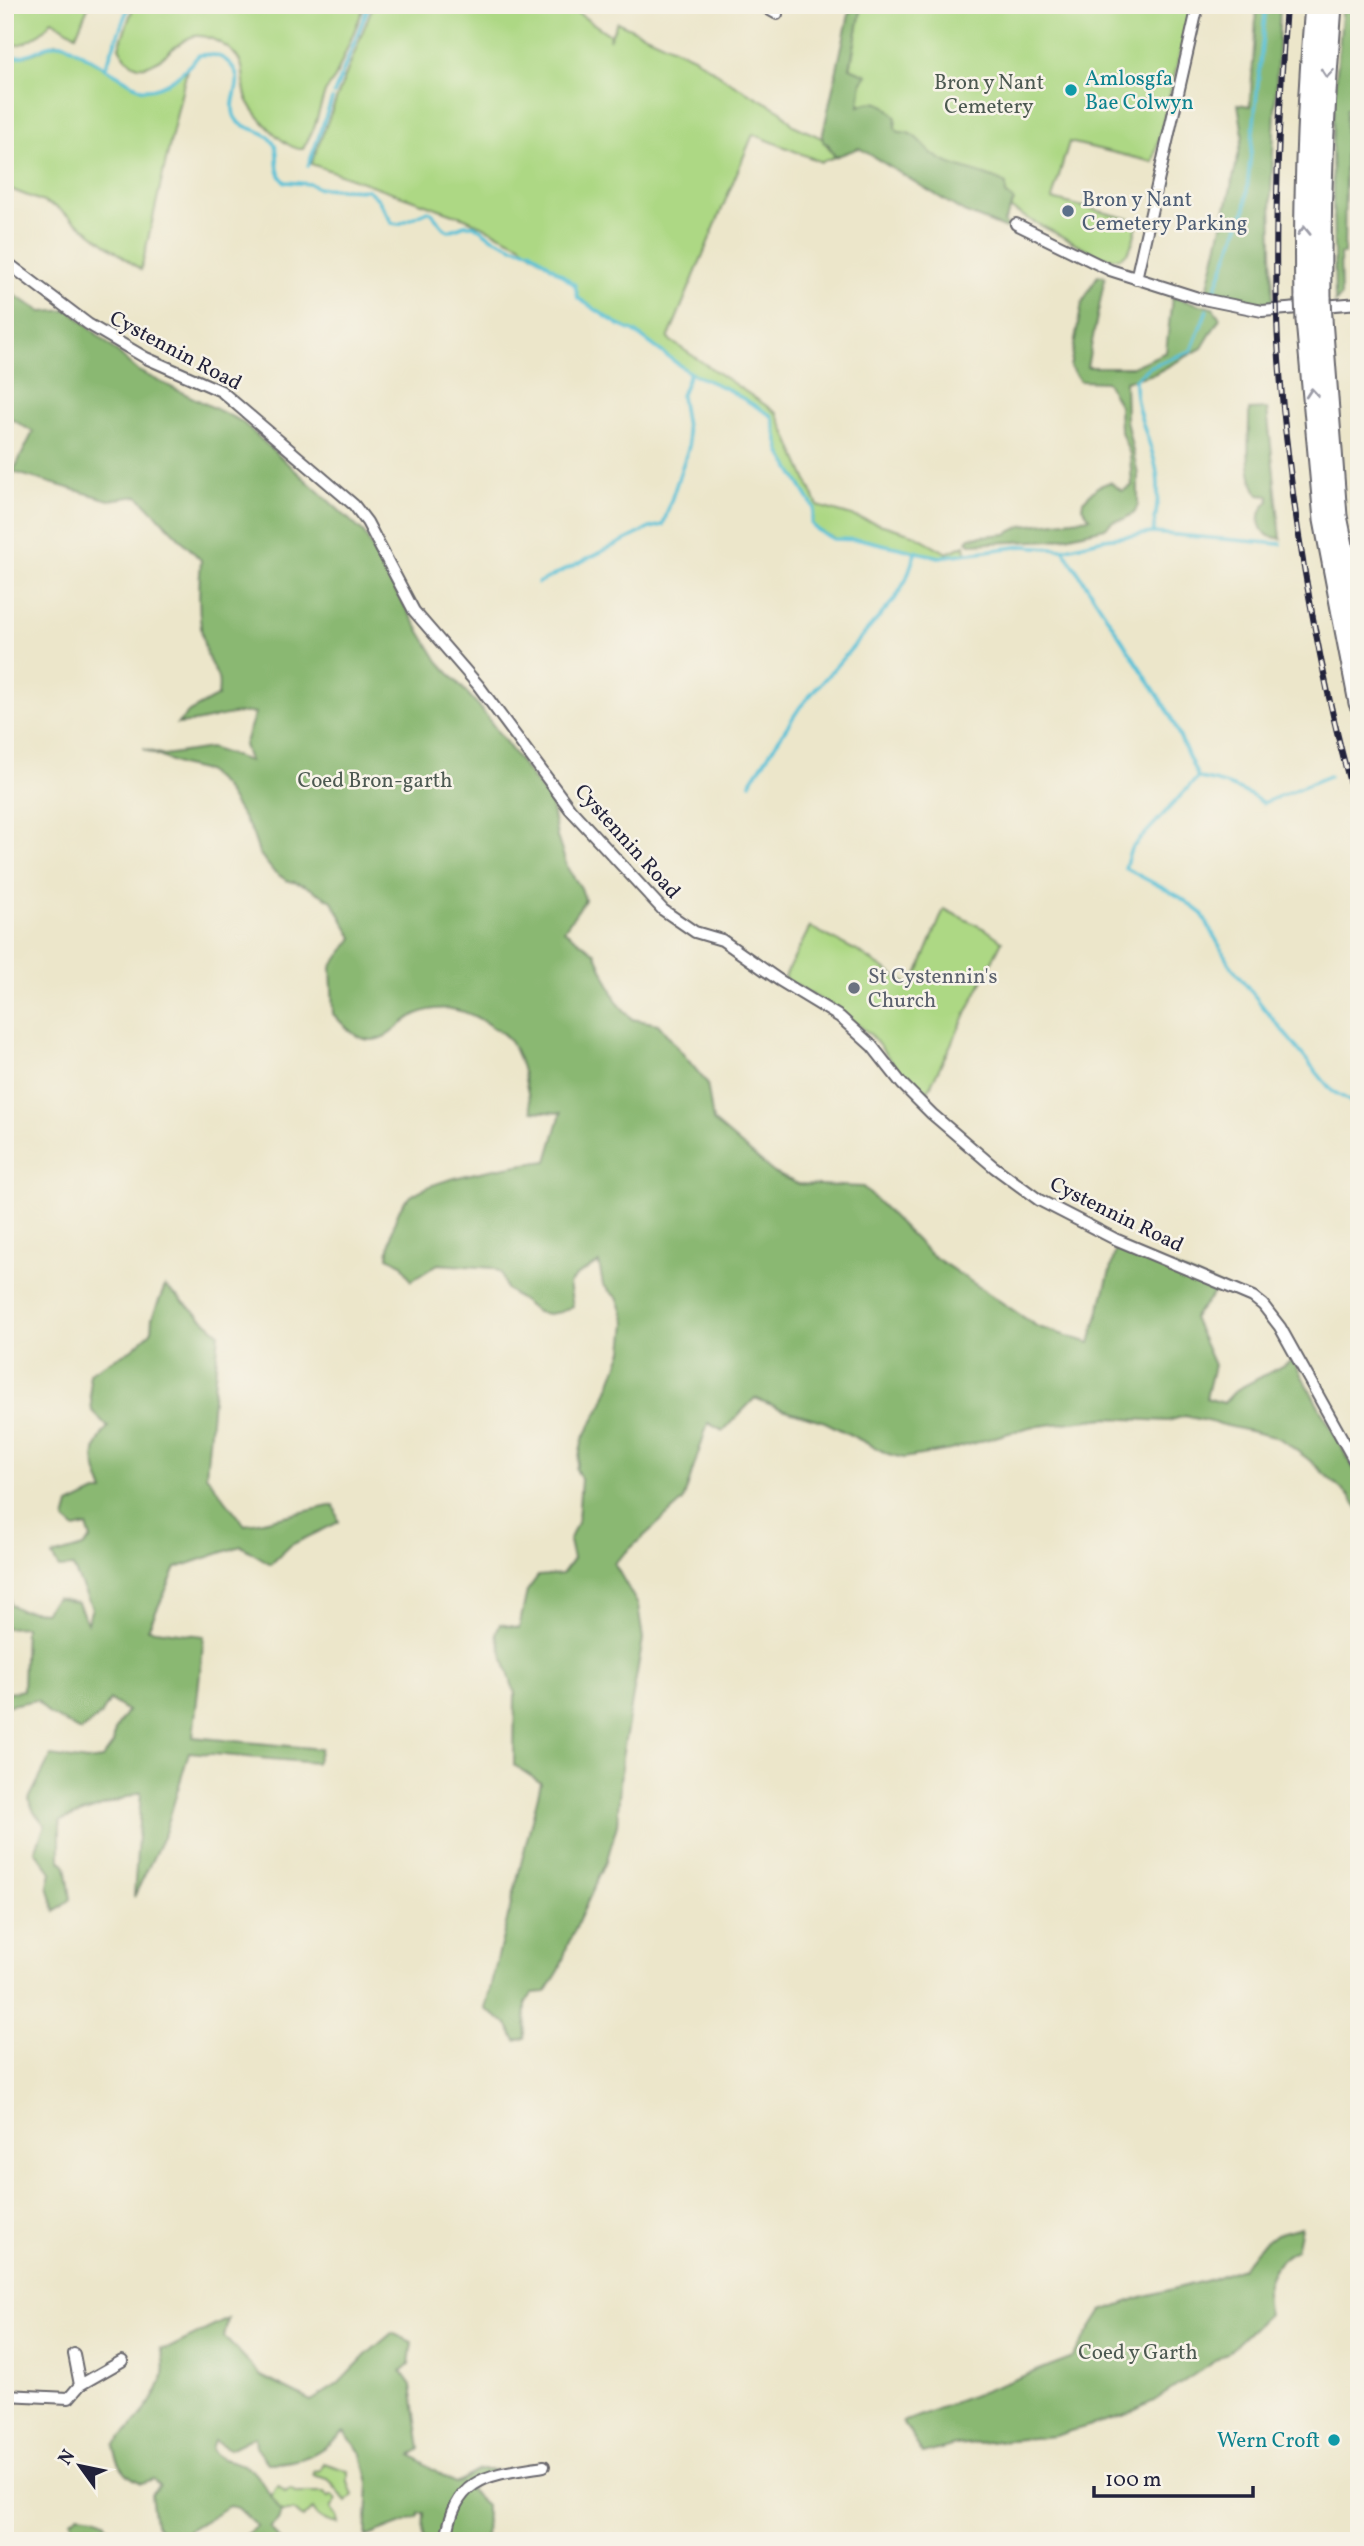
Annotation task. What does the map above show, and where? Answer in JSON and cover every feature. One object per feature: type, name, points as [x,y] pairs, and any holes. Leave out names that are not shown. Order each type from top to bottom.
[{"type":"highway","points":[[1315,5],[1306,114],[1304,214],[1313,298],[1324,520],[1359,703]]},
{"type":"highway","points":[[1313,298],[1332,5]]},
{"type":"highway","points":[[1314,319],[1337,516],[1359,624]]},
{"type":"street","points":[[761,5],[777,14]]},
{"type":"street","points":[[1136,279],[1198,5]]},
{"type":"street","points":[[1016,223],[1080,256],[1136,279],[1198,298],[1262,311],[1359,303]]},
{"type":"street","name":"Cystennin Road","points":[[5,261],[88,324],[146,358],[221,391],[354,505],[367,522],[414,611],[478,685],[570,809],[663,910],[695,932],[722,940],[779,980],[841,1017],[861,1034],[902,1084],[932,1114],[994,1167],[1039,1200],[1115,1239],[1253,1297],[1264,1306],[1276,1321],[1359,1469]]},
{"type":"street","points":[[74,2354],[80,2385]]},
{"type":"street","points":[[5,2395],[69,2398],[80,2385],[122,2361]]},
{"type":"street","points":[[446,2541],[451,2511],[461,2494],[478,2480],[509,2471],[544,2466]]},
{"type":"green space","points":[[5,5],[89,5],[76,35],[52,20],[32,39],[5,46]]},
{"type":"green space","points":[[134,5],[365,5],[335,78],[325,92],[314,128],[303,149],[280,139],[258,115],[245,94],[240,61],[228,48],[216,41],[194,36],[147,65],[138,66],[128,60],[119,47]]},
{"type":"green space","points":[[373,5],[566,5],[610,35],[609,40],[617,22],[694,57],[728,81],[781,111],[793,125],[822,138],[835,157],[821,162],[753,134],[668,339],[777,413],[818,506],[913,534],[947,553],[965,545],[966,553],[939,557],[864,540],[835,539],[817,530],[811,523],[814,508],[781,453],[772,416],[727,389],[690,373],[635,332],[619,325],[578,298],[575,285],[520,244],[465,218],[311,164]]},
{"type":"green space","points":[[851,5],[862,5],[850,68],[867,75],[862,82],[859,106],[870,102],[880,103],[896,118],[895,128],[899,132],[915,136],[934,155],[1006,184],[1006,194],[1014,201],[1004,222],[1011,231],[964,212],[859,148],[835,157],[828,144],[824,143],[822,138]]},
{"type":"green space","name":"Bron y Nant Cemetery","points":[[862,5],[1192,5],[1153,162],[1069,142],[1052,199],[1138,221],[1128,251],[1118,258],[1100,256],[1034,222],[842,113]]},
{"type":"green space","points":[[1257,5],[1280,5],[1271,195],[1273,304],[1240,302],[1206,295],[1243,135],[1238,104],[1250,106]]},
{"type":"green space","points":[[1343,5],[1359,5],[1359,18],[1356,105],[1346,109],[1344,254],[1340,254],[1341,296],[1335,303],[1332,151]]},
{"type":"green space","points":[[55,43],[65,44],[141,89],[159,86],[187,69],[141,270],[56,207],[5,187],[5,56],[25,56]]},
{"type":"green space","name":"Coed Bron-garth","points":[[5,261],[11,266],[14,295],[42,312],[70,310],[138,371],[241,421],[364,533],[438,661],[478,705],[551,803],[557,837],[568,869],[581,888],[585,900],[564,930],[595,953],[617,1002],[632,1019],[658,1024],[707,1083],[713,1121],[774,1173],[798,1184],[863,1187],[930,1254],[1038,1327],[1090,1343],[1117,1245],[1220,1286],[1193,1318],[1214,1365],[1206,1398],[1224,1403],[1236,1390],[1293,1360],[1359,1478],[1359,1509],[1350,1497],[1308,1459],[1279,1438],[1185,1416],[1168,1421],[1106,1418],[1030,1427],[950,1450],[904,1458],[888,1454],[825,1422],[755,1398],[723,1431],[708,1423],[683,1501],[614,1563],[638,1605],[643,1639],[622,1757],[617,1825],[607,1860],[568,1944],[560,1969],[546,1992],[533,1993],[526,2002],[525,2038],[516,2041],[507,2024],[485,2009],[541,1783],[514,1765],[515,1694],[496,1634],[500,1624],[519,1628],[527,1591],[538,1576],[562,1574],[573,1559],[569,1541],[578,1520],[581,1479],[576,1469],[583,1439],[602,1405],[623,1351],[626,1322],[618,1299],[603,1285],[599,1263],[577,1275],[569,1284],[573,1306],[548,1314],[537,1312],[506,1289],[501,1273],[493,1268],[438,1264],[411,1281],[402,1264],[388,1257],[396,1217],[402,1205],[412,1196],[427,1187],[469,1174],[547,1161],[561,1113],[532,1111],[521,1064],[509,1040],[501,1032],[464,1012],[433,1009],[423,1012],[408,1019],[389,1034],[372,1040],[350,1031],[333,1014],[331,967],[353,938],[332,901],[304,885],[286,880],[273,871],[259,853],[252,832],[223,786],[206,771],[180,765],[143,749],[164,755],[210,748],[249,761],[244,745],[255,713],[177,724],[189,712],[218,696],[218,677],[207,655],[200,620],[201,560],[138,496],[109,500],[13,472],[33,432],[5,415]]},
{"type":"green space","points":[[1098,275],[1105,277],[1087,367],[1132,367],[1166,352],[1172,297],[1213,308],[1220,318],[1202,348],[1154,374],[1125,381],[1126,420],[1138,474],[1138,504],[1135,512],[1124,519],[1113,521],[1105,528],[1053,540],[970,544],[967,541],[970,537],[1006,534],[1022,526],[1090,518],[1082,507],[1083,501],[1097,487],[1110,482],[1122,491],[1132,486],[1130,455],[1120,429],[1119,405],[1107,382],[1080,381],[1070,367],[1082,303]]},
{"type":"green space","points":[[1267,409],[1281,539],[1269,536],[1262,529],[1260,514],[1269,501],[1269,496],[1259,495],[1249,465],[1249,410]]},
{"type":"green space","points":[[944,909],[987,930],[1002,941],[923,1101],[870,1034],[833,1007],[784,978],[810,927],[857,951],[912,987]]},
{"type":"green space","points":[[165,1286],[219,1333],[206,1475],[245,1525],[334,1505],[339,1522],[291,1545],[271,1564],[241,1546],[176,1568],[148,1629],[204,1636],[193,1737],[321,1749],[316,1763],[189,1752],[165,1833],[134,1897],[141,1792],[60,1821],[60,1859],[66,1866],[71,1899],[55,1912],[48,1886],[51,1872],[35,1851],[45,1825],[34,1812],[29,1799],[51,1756],[87,1761],[102,1759],[113,1744],[115,1730],[127,1711],[110,1700],[101,1715],[80,1731],[48,1713],[37,1700],[5,1706],[5,1694],[23,1690],[25,1627],[5,1628],[5,1580],[9,1583],[10,1604],[20,1610],[44,1612],[56,1598],[78,1603],[87,1623],[92,1608],[73,1567],[59,1568],[52,1556],[83,1547],[91,1539],[87,1526],[75,1529],[65,1520],[69,1505],[96,1492],[104,1492],[94,1458],[97,1444],[108,1427],[92,1411],[89,1373],[132,1349],[151,1332],[152,1318]]},
{"type":"green space","name":"Coed y Garth","points":[[1301,2227],[1296,2250],[1281,2261],[1270,2277],[1266,2295],[1268,2314],[1227,2353],[1154,2401],[1123,2416],[1054,2436],[955,2445],[923,2454],[903,2422],[1073,2357],[1102,2311],[1242,2268],[1258,2248],[1276,2234]]},
{"type":"green space","points":[[228,2319],[224,2337],[261,2376],[311,2401],[338,2384],[392,2333],[412,2342],[409,2364],[401,2371],[411,2385],[420,2449],[411,2455],[455,2483],[479,2470],[495,2470],[468,2489],[486,2505],[485,2541],[423,2539],[424,2513],[366,2537],[369,2484],[362,2454],[344,2432],[309,2456],[280,2463],[268,2463],[256,2447],[255,2436],[229,2449],[214,2440],[211,2449],[215,2454],[249,2468],[266,2488],[281,2512],[270,2528],[280,2539],[245,2541],[245,2535],[257,2526],[238,2508],[229,2506],[189,2530],[193,2539],[191,2541],[171,2541],[155,2524],[151,2494],[159,2485],[153,2479],[142,2483],[130,2477],[119,2463],[114,2445],[152,2402],[159,2389],[164,2363],[160,2349],[169,2348]]},
{"type":"green space","points":[[324,2463],[348,2471],[348,2482],[353,2495],[347,2502],[328,2479],[313,2475],[315,2471],[321,2470]]},
{"type":"green space","points":[[279,2486],[285,2492],[291,2489],[296,2493],[324,2493],[328,2498],[332,2495],[337,2499],[331,2509],[338,2524],[320,2518],[313,2509],[303,2518],[296,2512],[281,2512],[271,2497]]},
{"type":"green space","points":[[78,2514],[105,2520],[115,2541],[82,2541],[77,2536],[71,2520]]},
{"type":"waterway","points":[[105,69],[129,5]]},
{"type":"waterway","points":[[334,94],[369,5]]},
{"type":"waterway","points":[[1214,292],[1245,210],[1266,5]]},
{"type":"waterway","points":[[5,56],[22,56],[57,44],[65,44],[141,89],[166,84],[181,74],[199,55],[222,58],[229,63],[237,76],[234,115],[240,124],[266,135],[274,143],[278,171],[285,182],[310,184],[318,188],[368,190],[378,199],[392,223],[399,224],[428,211],[449,231],[465,225],[474,225],[513,247],[530,250],[575,285],[578,298],[619,325],[635,332],[690,373],[727,389],[772,416],[781,453],[814,508],[811,523],[817,530],[833,539],[864,540],[939,557],[1024,546],[1063,549],[1104,539],[1153,533],[1158,498],[1157,472],[1139,411],[1135,379],[1149,367],[1191,351],[1207,310]]},
{"type":"waterway","points":[[308,166],[332,99]]},
{"type":"waterway","points":[[538,583],[650,528],[663,525],[689,446],[681,396],[690,373]]},
{"type":"waterway","points":[[1153,533],[1281,544]]},
{"type":"waterway","points":[[1063,549],[1168,711],[1198,777],[1131,849],[1125,868],[1180,897],[1202,914],[1229,963],[1264,1008],[1332,1091],[1350,1101],[1359,1114]]},
{"type":"waterway","points":[[750,783],[800,707],[895,599],[906,580],[916,551]]},
{"type":"waterway","points":[[1199,778],[1232,787],[1263,803],[1329,776]]},
{"type":"railway","points":[[1286,5],[1276,240],[1282,398],[1298,530],[1317,638],[1331,709],[1359,815]]},
{"type":"place","name":"Amlosgfa Bae Colwyn","points":[[1071,90]]},
{"type":"place","name":"Bron y Nant Cemetery Parking","points":[[1068,211]]},
{"type":"place","name":"St Cystennin's Church","points":[[854,988]]},
{"type":"place","name":"Wern Croft","points":[[1334,2440]]}]
